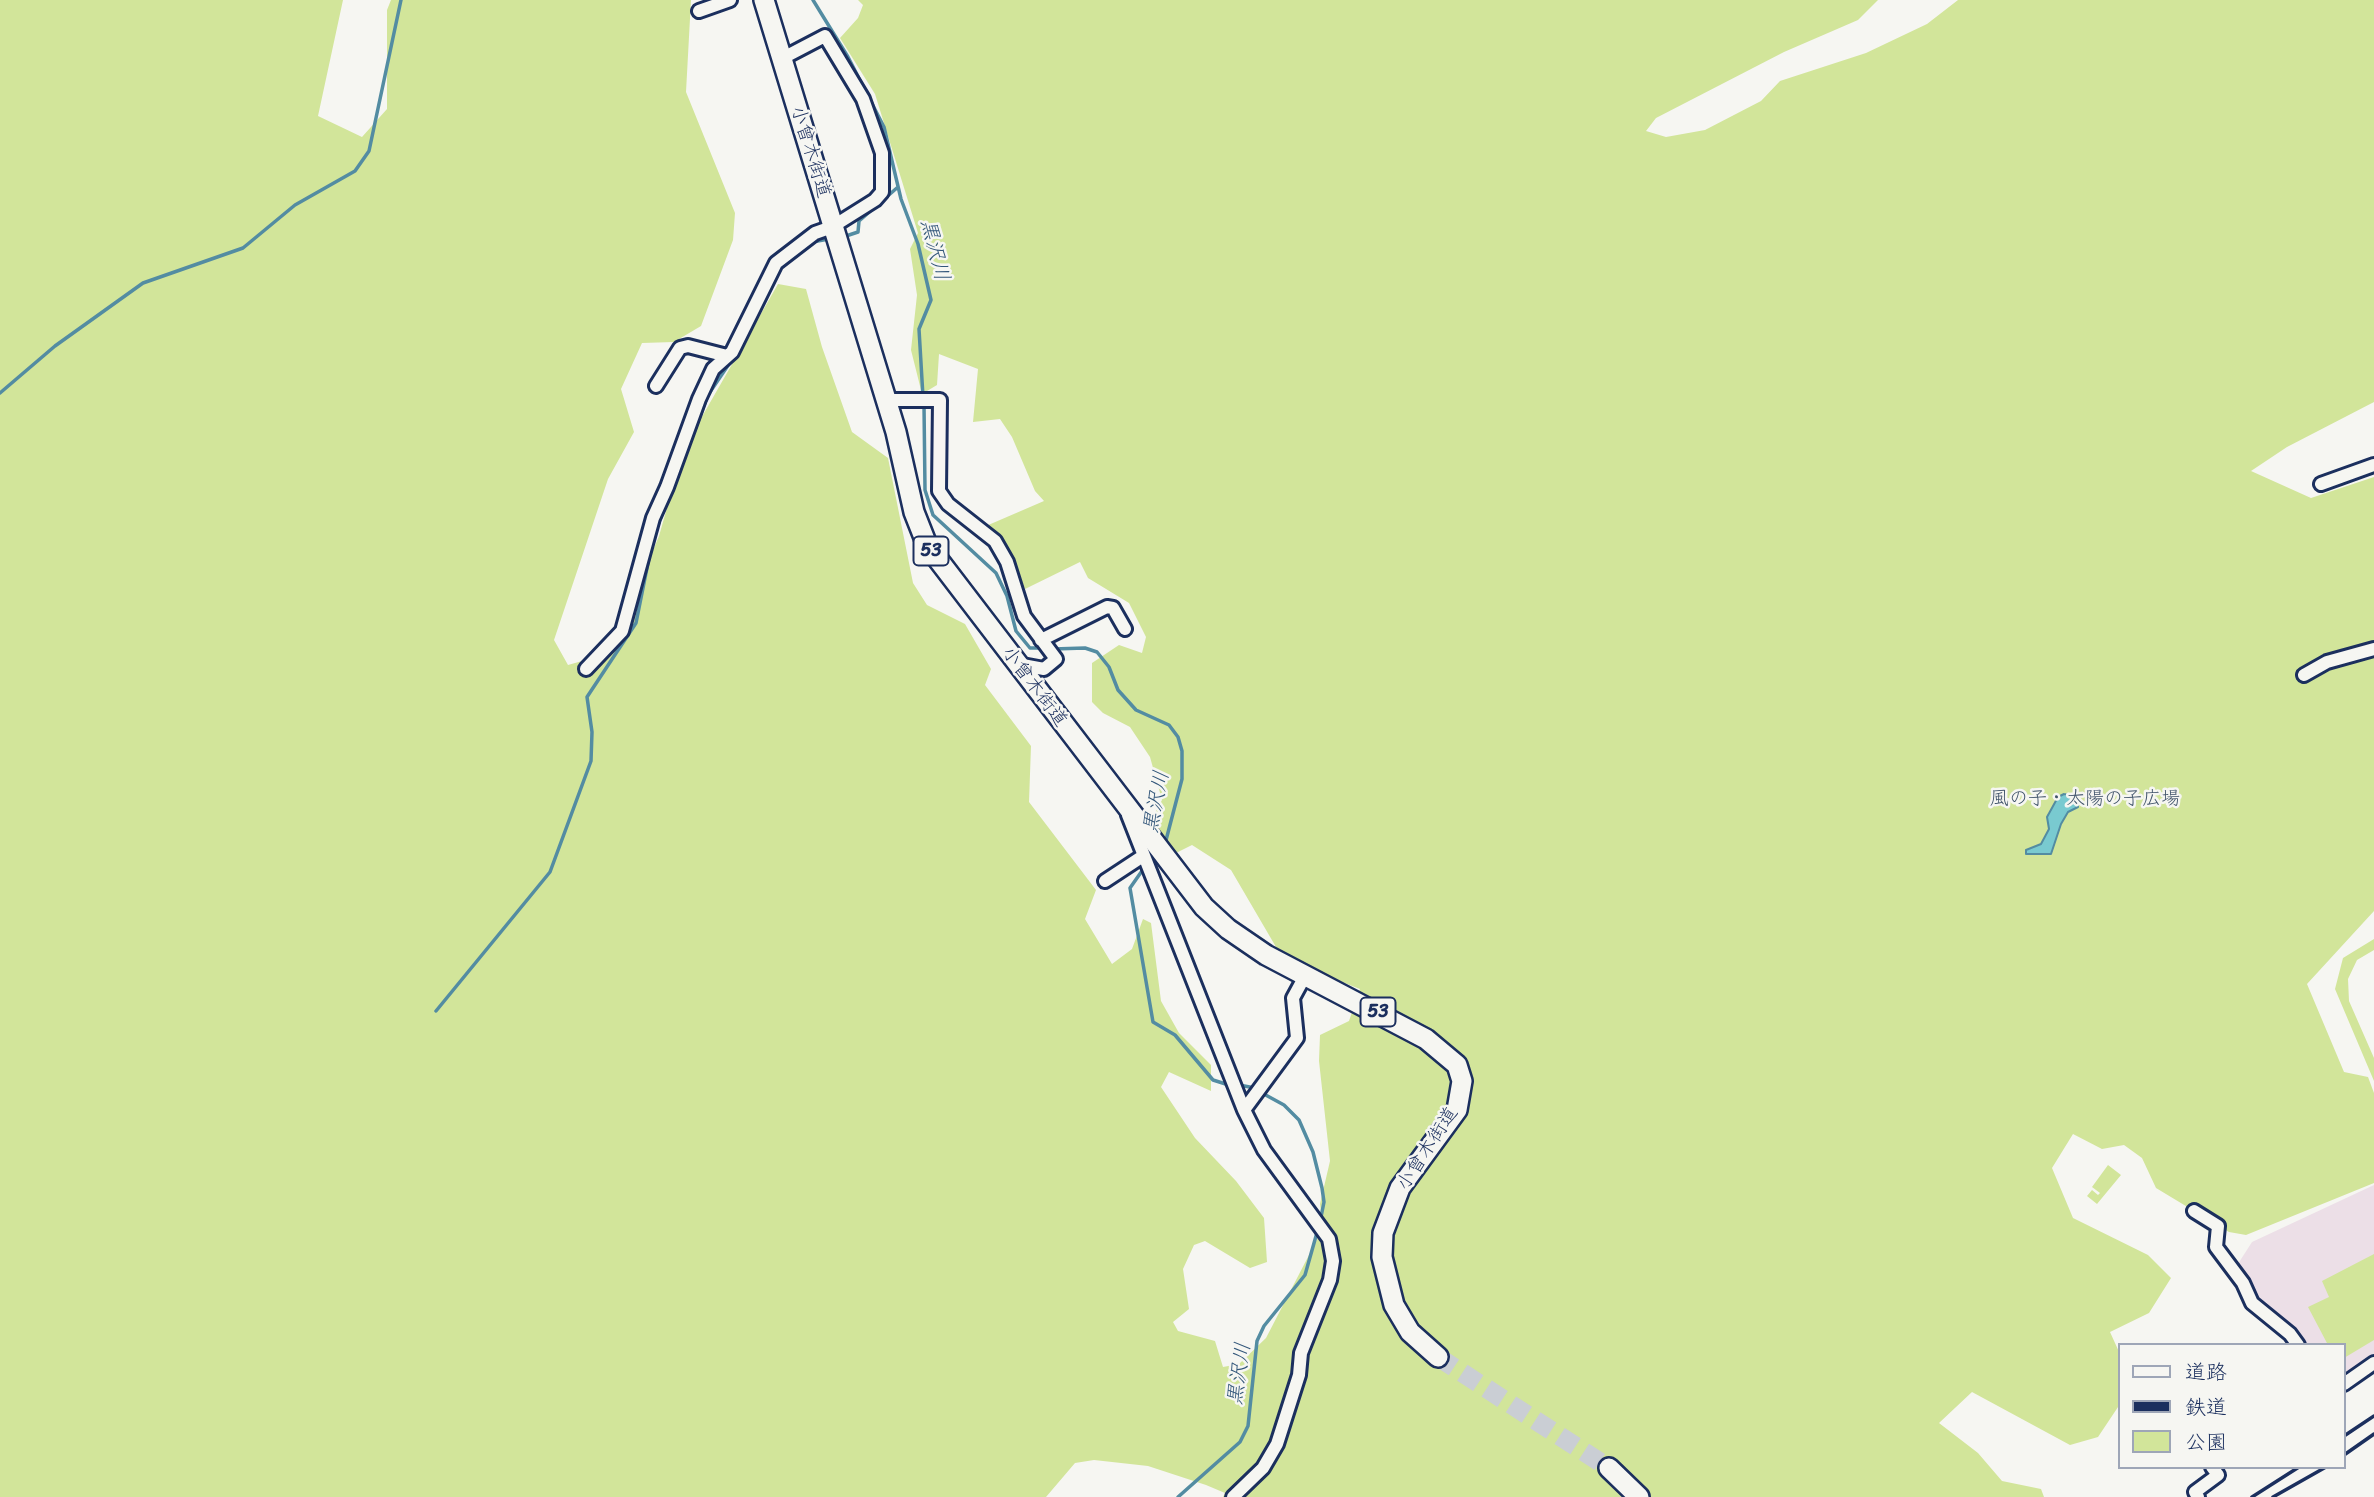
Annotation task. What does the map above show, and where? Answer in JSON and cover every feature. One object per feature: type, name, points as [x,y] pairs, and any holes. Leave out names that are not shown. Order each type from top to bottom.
[{"type":"main road","name":"小曾木街道","points":[[764,0],[886,400],[914,512],[927,545],[1125,807],[1152,859],[1228,929],[1305,976],[1426,1039],[1457,1065],[1462,1081],[1457,1110],[1400,1188],[1383,1233],[1385,1276],[1394,1305],[1410,1332],[1438,1357]]},
{"type":"main road","points":[[1609,1468],[1639,1497]]},
{"type":"street","points":[[699,11],[730,0]]},
{"type":"street","points":[[586,669],[622,631],[653,518],[699,399],[713,369],[727,356],[776,263],[815,233],[835,234],[883,192],[882,153],[863,99],[825,36],[781,59]]},
{"type":"street","points":[[656,386],[680,348],[688,346],[727,356]]},
{"type":"street","points":[[886,400],[940,400],[939,491],[948,504],[987,533],[1002,551],[1024,616],[1056,659],[1044,669],[1015,664]]},
{"type":"street","points":[[2321,484],[2374,465]]},
{"type":"street","points":[[1042,641],[1107,607],[1113,608],[1125,629]]},
{"type":"street","points":[[2304,675],[2327,662],[2374,649]]},
{"type":"street","points":[[1105,881],[1152,859],[1244,1110],[1264,1150],[1329,1240],[1333,1261],[1330,1280],[1301,1353],[1299,1375],[1277,1444],[1263,1468],[1233,1497]]},
{"type":"street","points":[[1244,1110],[1297,1038],[1293,998],[1305,976]]},
{"type":"street","points":[[2194,1211],[2218,1226],[2216,1247],[2243,1283],[2252,1303],[2290,1334],[2297,1343]]},
{"type":"street","points":[[2346,1383],[2374,1363]]},
{"type":"street","points":[[2194,1495],[2218,1475],[2214,1469]]},
{"type":"shaded area","points":[[2374,1185],[2374,1361],[2346,1382],[2346,1343],[2296,1343],[2252,1303],[2236,1267],[2252,1242]]},
{"type":"green space","name":"風の子・太陽の子広場","points":[[0,0],[343,0],[318,116],[362,137],[387,109],[387,10],[391,0],[691,0],[686,92],[735,213],[733,240],[701,326],[674,342],[642,343],[621,389],[634,432],[608,479],[554,640],[568,665],[610,653],[659,536],[684,448],[778,284],[806,289],[822,347],[852,432],[888,458],[913,583],[927,605],[965,624],[991,669],[985,685],[1031,746],[1029,802],[1096,890],[1085,919],[1112,964],[1132,949],[1143,919],[1151,923],[1161,1001],[1179,1033],[1211,1065],[1211,1091],[1169,1072],[1161,1087],[1195,1138],[1236,1181],[1264,1218],[1267,1262],[1250,1268],[1205,1241],[1194,1245],[1183,1269],[1189,1309],[1173,1322],[1178,1331],[1215,1341],[1223,1367],[1239,1364],[1266,1338],[1323,1228],[1320,1204],[1330,1161],[1319,1061],[1320,1035],[1349,1021],[1360,989],[1283,959],[1231,870],[1192,845],[1174,854],[1149,824],[1162,800],[1150,757],[1130,727],[1103,713],[1092,702],[1092,663],[1119,645],[1142,653],[1146,637],[1129,603],[1088,578],[1080,562],[1025,589],[1012,557],[986,526],[1044,501],[1035,491],[1012,437],[1000,419],[973,422],[978,369],[939,354],[937,385],[922,394],[911,350],[917,295],[910,249],[918,233],[875,94],[840,38],[858,18],[863,5],[858,0],[1878,0],[1858,20],[1784,52],[1656,118],[1646,131],[1666,137],[1705,130],[1761,101],[1780,81],[1866,53],[1927,24],[1958,0],[2374,0],[2374,402],[2287,447],[2251,471],[2311,498],[2374,477],[2374,911],[2307,984],[2344,1072],[2368,1077],[2374,1093],[2374,1183],[2246,1235],[2229,1232],[2156,1188],[2142,1158],[2124,1145],[2102,1149],[2073,1134],[2052,1168],[2073,1218],[2148,1255],[2171,1278],[2149,1313],[2110,1332],[2118,1350],[2118,1407],[2098,1437],[2070,1445],[1972,1392],[1939,1423],[1978,1453],[2002,1481],[2041,1489],[2044,1497],[1223,1497],[1225,1493],[1206,1485],[1148,1466],[1094,1460],[1075,1463],[1046,1497],[0,1497]]},
{"type":"green space","points":[[2374,939],[2374,950],[2357,960],[2348,979],[2349,1001],[2374,1058],[2374,1081],[2335,989],[2343,958]]},
{"type":"green space","points":[[2108,1165],[2121,1175],[2097,1204],[2087,1196],[2092,1190],[2098,1195],[2100,1193],[2092,1187]]},
{"type":"green space","points":[[2374,1254],[2374,1340],[2346,1357],[2346,1343],[2327,1343],[2308,1307],[2329,1297],[2322,1281]]},
{"type":"water","points":[[2064,794],[2076,795],[2078,807],[2068,812],[2061,824],[2051,854],[2026,854],[2026,850],[2041,844],[2049,829],[2047,817],[2058,797]]},
{"type":"waterway","points":[[0,393],[55,346],[143,283],[243,248],[295,205],[355,171],[369,151],[401,0]]},
{"type":"waterway","name":"黒沢川","points":[[813,0],[848,57],[884,127],[901,199],[918,244],[931,300],[919,329],[923,397]]},
{"type":"waterway","points":[[843,237],[858,232],[859,221],[898,187]]},
{"type":"waterway","points":[[812,242],[829,239]]},
{"type":"waterway","points":[[693,435],[708,395],[733,358]]},
{"type":"waterway","name":"黒沢川","points":[[924,405],[925,490],[933,515],[996,573],[1007,596],[1016,631],[1030,648],[1042,648]]},
{"type":"waterway","points":[[655,533],[666,504]]},
{"type":"waterway","points":[[436,1011],[550,872],[591,761],[592,732],[587,697],[636,623],[650,553]]},
{"type":"waterway","name":"黒沢川","points":[[1053,649],[1085,648],[1097,652],[1109,667],[1118,690],[1136,710],[1169,725],[1178,737],[1182,751],[1182,779],[1165,844]]},
{"type":"waterway","name":"黒沢川","points":[[1144,868],[1130,888],[1153,1022],[1175,1035],[1213,1080],[1232,1086]]},
{"type":"waterway","name":"黒沢川","points":[[1239,1085],[1255,1088]]},
{"type":"waterway","name":"黒沢川","points":[[1262,1093],[1284,1105],[1299,1120],[1313,1152],[1322,1188],[1324,1202],[1320,1222]]},
{"type":"waterway","name":"黒沢川","points":[[1178,1497],[1240,1442],[1248,1426],[1257,1341],[1264,1326],[1305,1275],[1318,1229]]},
{"type":"tunnel","points":[[1438,1357],[1609,1468]]},
{"type":"railway","points":[[2346,1435],[2374,1416]]},
{"type":"railway","points":[[2346,1454],[2374,1434]]},
{"type":"railway","points":[[2252,1497],[2296,1469]]},
{"type":"railway","points":[[2273,1497],[2322,1469]]}]
